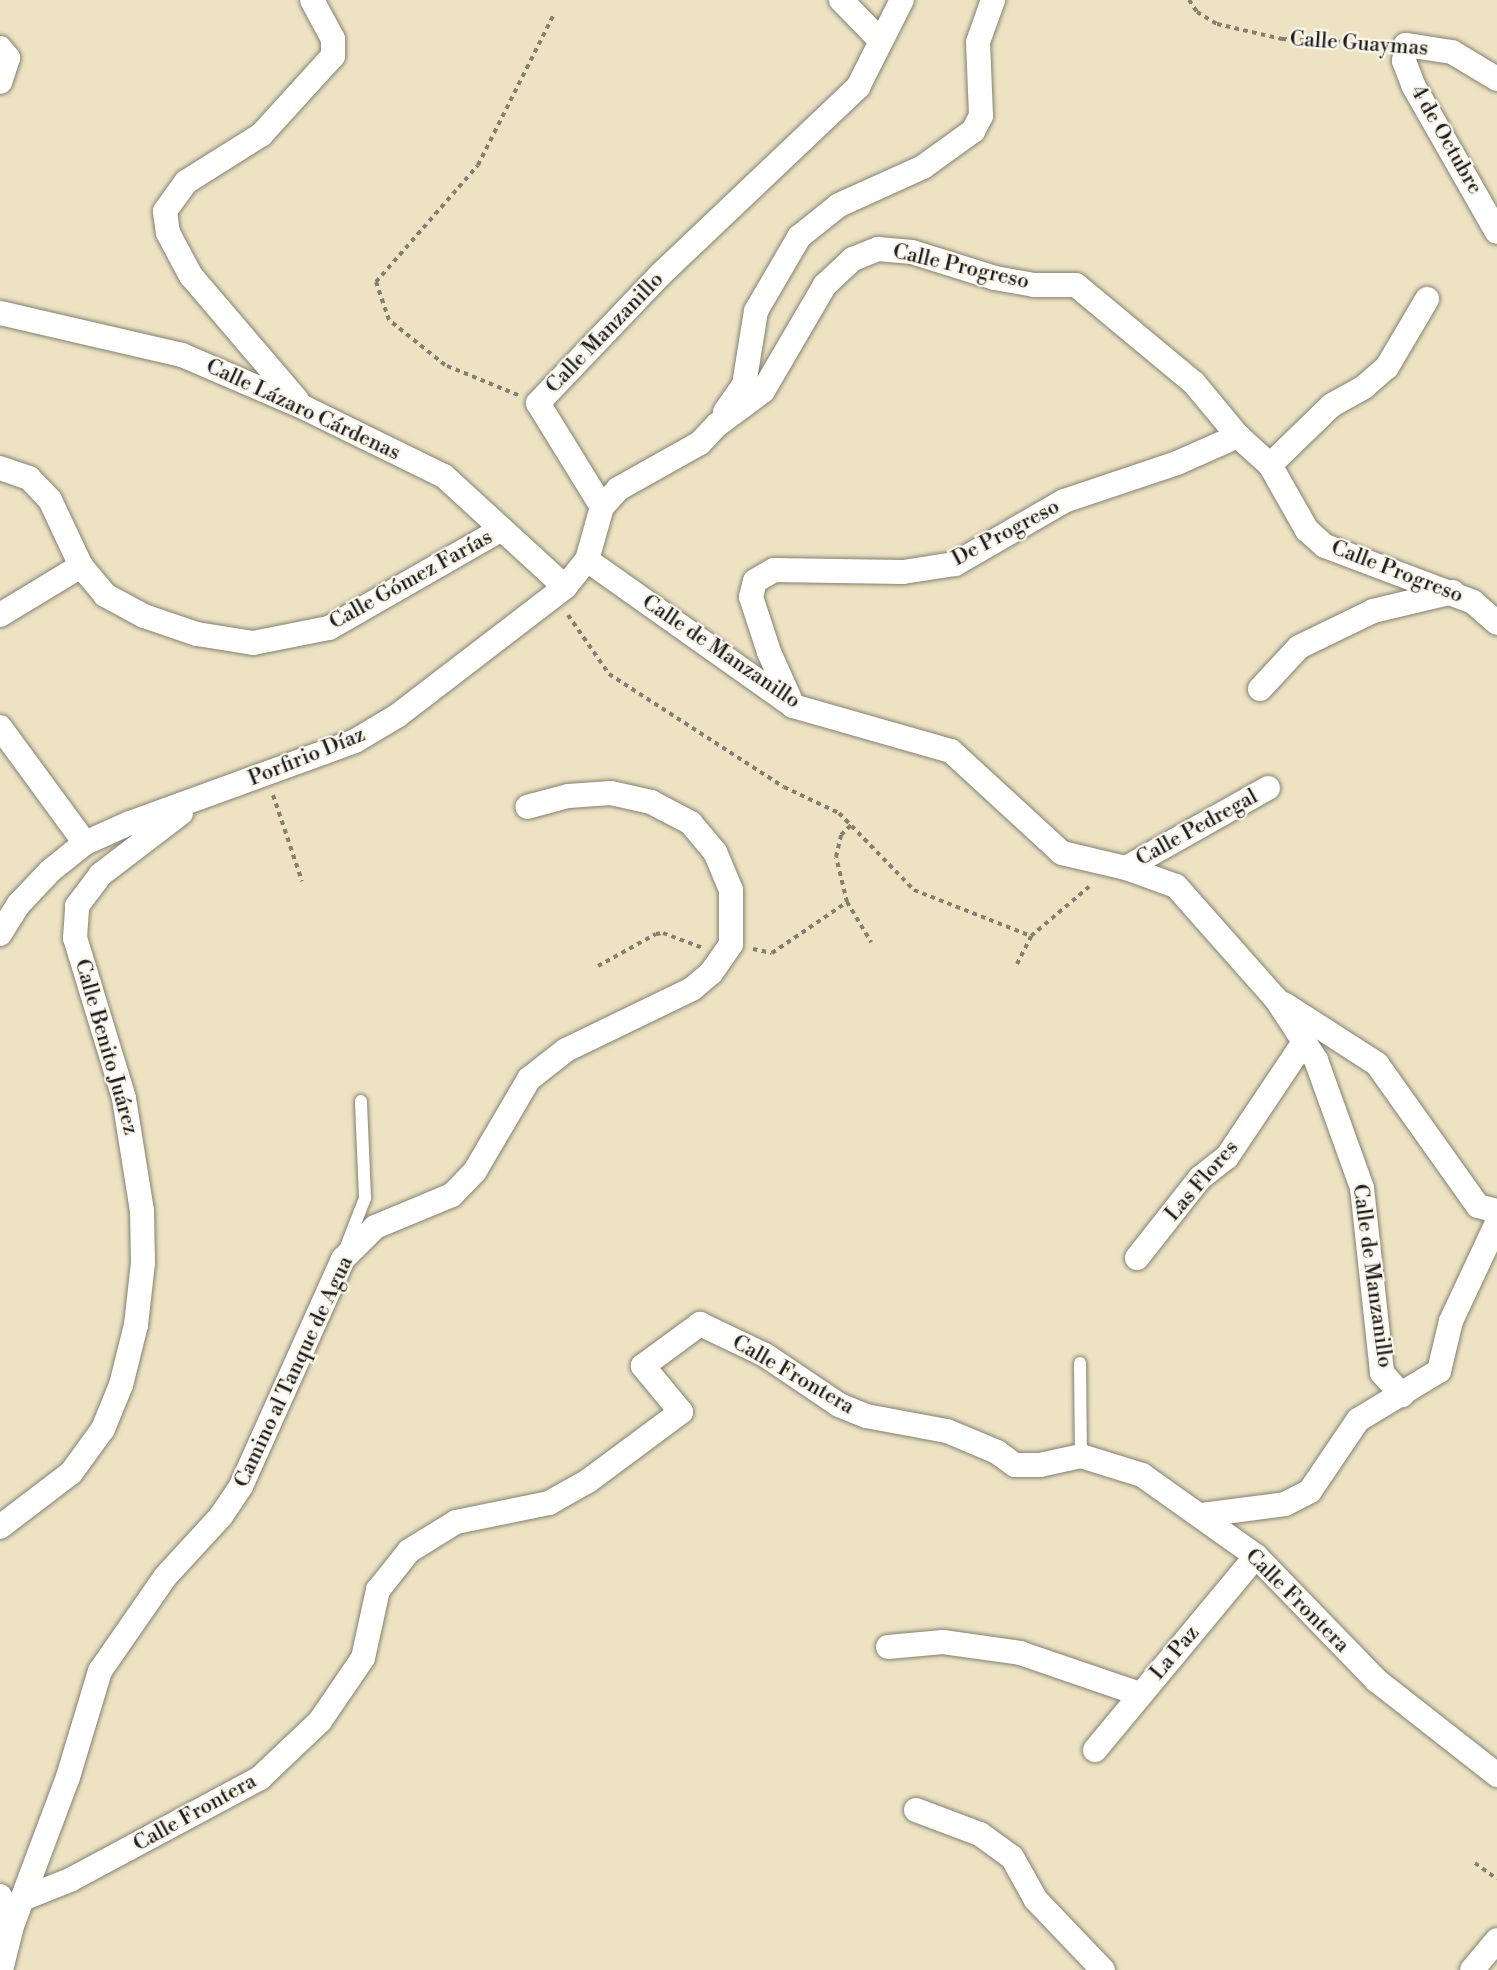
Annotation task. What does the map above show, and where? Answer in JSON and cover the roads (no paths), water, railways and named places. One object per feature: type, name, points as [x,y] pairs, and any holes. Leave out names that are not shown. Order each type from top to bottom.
[{"type":"street","points":[[305,408],[191,276],[168,233],[165,211],[186,182],[261,135],[333,56],[333,39],[312,0]]},
{"type":"street","points":[[841,0],[880,40]]},
{"type":"street","name":"Calle Manzanillo","points":[[602,507],[538,403],[661,274],[858,87],[902,0]]},
{"type":"street","points":[[717,425],[744,385],[756,311],[764,293],[799,237],[839,205],[923,167],[972,130],[981,116],[978,42],[993,0]]},
{"type":"street","name":"Calle Guaymas","points":[[1406,45],[1452,51],[1497,79]]},
{"type":"street","name":"4 de Octubre","points":[[1406,45],[1404,61],[1413,85],[1497,232]]},
{"type":"street","points":[[0,48],[8,58],[0,82]]},
{"type":"street","name":"Calle Progreso","points":[[587,560],[602,507],[618,489],[700,443],[717,425],[763,391],[825,285],[853,259],[878,249],[912,252],[995,278],[1034,285],[1076,285],[1187,377],[1238,436],[1270,465],[1307,530],[1325,546],[1453,592],[1473,602],[1497,623]]},
{"type":"street","points":[[1270,465],[1332,405],[1364,387],[1387,367],[1427,299]]},
{"type":"street","name":"Calle Lázaro Cárdenas","points":[[0,313],[182,355],[305,408],[444,476],[565,587]]},
{"type":"street","name":"De Progreso","points":[[793,706],[769,652],[751,597],[756,581],[774,570],[903,572],[955,564],[1064,501],[1177,463],[1238,436]]},
{"type":"street","name":"Calle Gómez Farías","points":[[0,468],[29,478],[50,500],[81,566],[105,595],[144,616],[197,634],[253,643],[329,628],[502,529]]},
{"type":"street","name":"Calle de Manzanillo","points":[[587,560],[793,706],[951,751],[1062,853],[1126,868],[1176,886],[1276,999],[1317,1060],[1362,1188],[1382,1373],[1402,1395]]},
{"type":"street","name":"Porfirio Díaz","points":[[0,934],[20,904],[43,879],[85,843],[208,794],[355,741],[397,717],[565,587],[587,560]]},
{"type":"street","points":[[0,615],[81,566]]},
{"type":"street","points":[[1260,688],[1299,647],[1373,611],[1453,592]]},
{"type":"street","points":[[0,727],[85,843]]},
{"type":"street","name":"Calle Pedregal","points":[[1126,868],[1268,788]]},
{"type":"street","name":"Camino al Tanque de Agua","points":[[1,1963],[12,1926],[11,1897],[68,1777],[100,1671],[165,1577],[221,1516],[241,1486],[343,1259],[375,1227],[452,1195],[475,1171],[529,1079],[566,1050],[692,989],[728,951],[731,890],[715,852],[691,823],[651,802],[611,793],[568,796],[527,807]]},
{"type":"street","name":"Calle Benito Juárez","points":[[0,1527],[71,1473],[103,1429],[121,1385],[136,1325],[143,1263],[135,1150],[124,1098],[75,938],[77,906],[100,875],[208,794]]},
{"type":"street","points":[[1276,999],[1377,1064],[1478,1206],[1497,1211]]},
{"type":"street","name":"Las Flores","points":[[1137,1258],[1200,1178],[1227,1157],[1304,1042]]},
{"type":"street","points":[[1202,1515],[1285,1504],[1310,1491],[1358,1420],[1439,1371],[1450,1321],[1497,1223]]},
{"type":"street","name":"Calle Frontera","points":[[11,1897],[70,1880],[260,1778],[320,1721],[363,1658],[378,1590],[409,1551],[456,1522],[549,1503],[588,1481],[681,1412],[643,1366],[700,1324],[765,1354],[839,1405],[866,1416],[947,1431],[997,1452],[1015,1466],[1040,1466],[1081,1455],[1142,1475],[1202,1515],[1256,1556],[1376,1680],[1497,1775]]},
{"type":"street","name":"La Paz","points":[[1095,1749],[1256,1556]]},
{"type":"street","points":[[888,1647],[943,1641],[1020,1653],[1140,1695]]},
{"type":"street","points":[[916,1810],[980,1834],[1011,1857],[1036,1900],[1103,1970]]},
{"type":"street","points":[[1472,1970],[1497,1940]]},
{"type":"lane","points":[[343,1259],[350,1228],[364,1198],[361,1101]]},
{"type":"lane","points":[[1080,1363],[1081,1455]]}]
